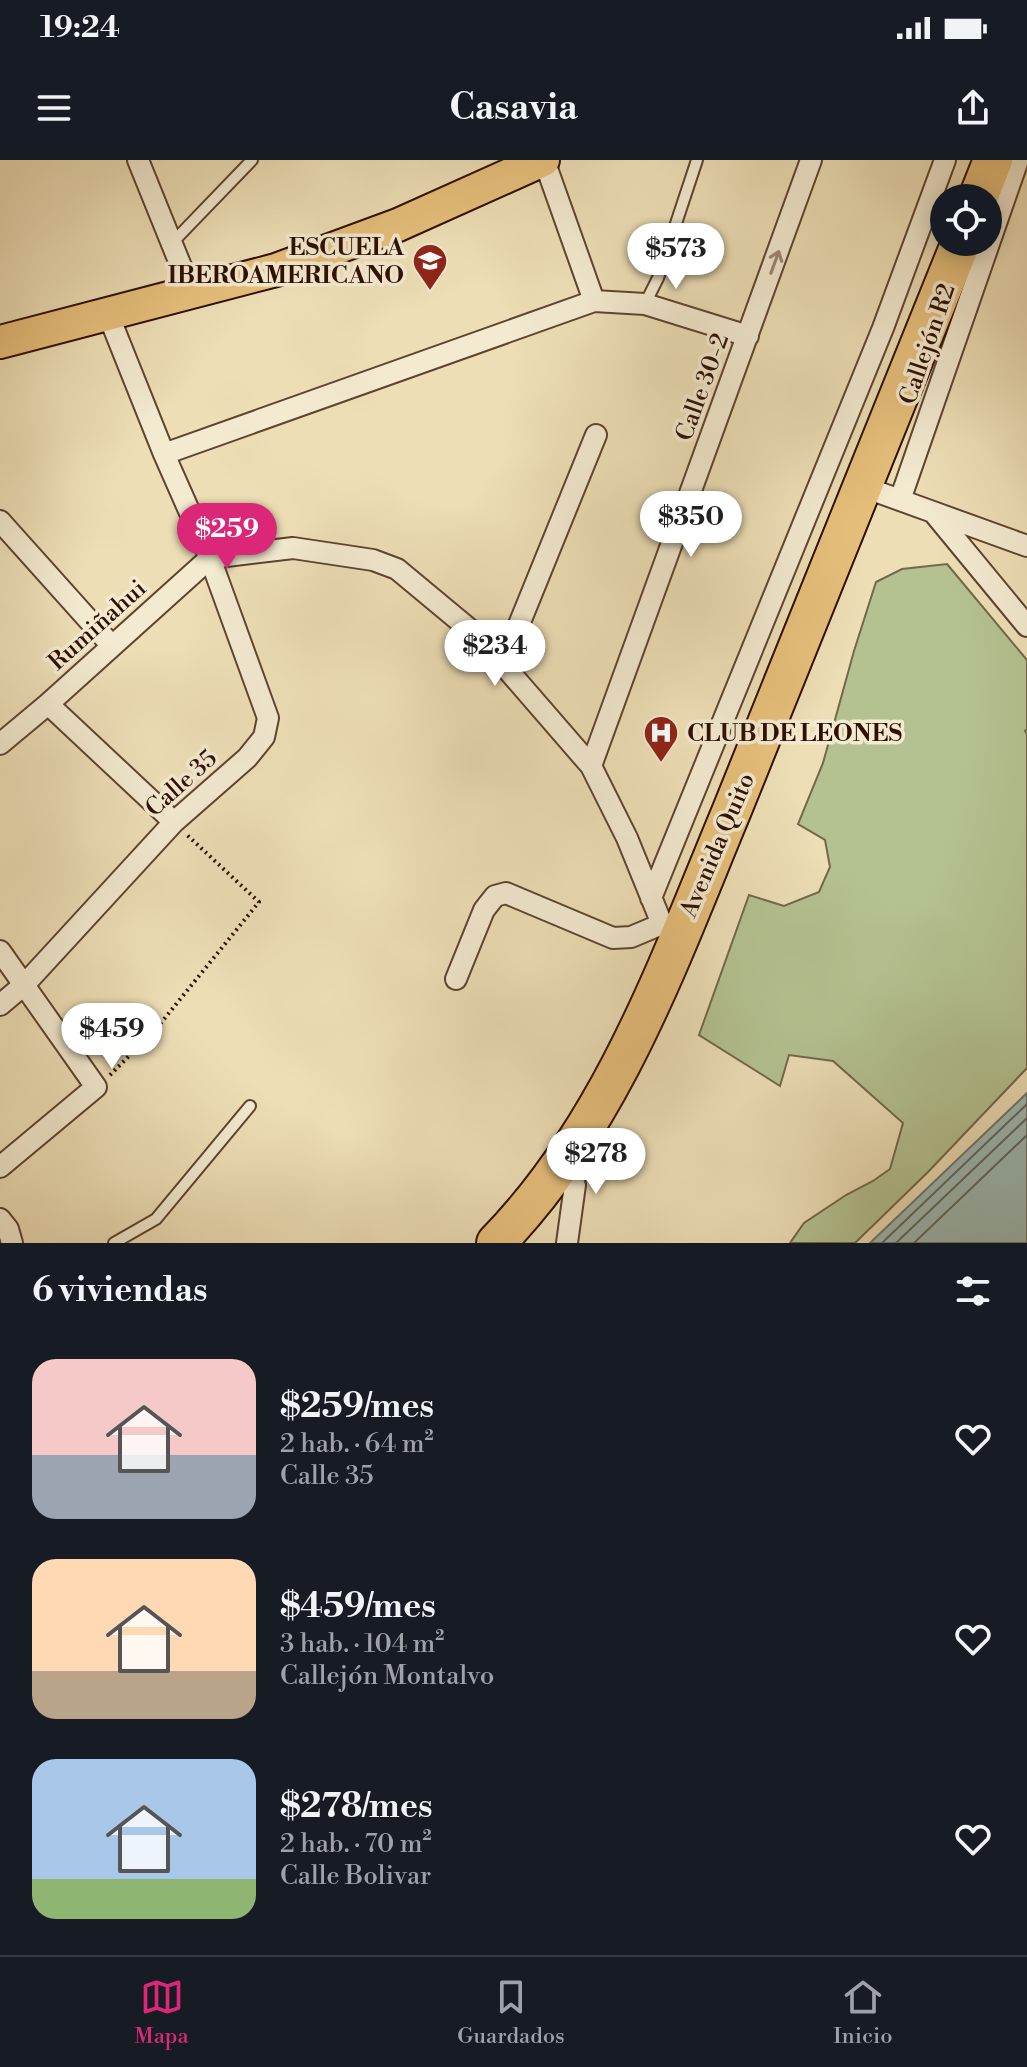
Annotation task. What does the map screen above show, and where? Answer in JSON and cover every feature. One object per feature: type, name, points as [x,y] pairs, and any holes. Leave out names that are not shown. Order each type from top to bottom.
[{"type":"highway","points":[[984,184],[993,160]]},
{"type":"highway","name":"Avenida Quito","points":[[496,1243],[559,1168],[607,1092],[643,1021],[672,928],[763,735],[955,256]]},
{"type":"main road","points":[[0,342],[276,270],[385,230],[544,160]]},
{"type":"street","points":[[138,160],[191,291]]},
{"type":"street","points":[[544,160],[594,301]]},
{"type":"street","name":"Calle 30-2","points":[[591,766],[811,160]]},
{"type":"street","points":[[651,898],[883,328],[945,160]]},
{"type":"street","name":"Callejón R2","points":[[900,500],[1018,160]]},
{"type":"street","points":[[164,454],[594,301],[645,304],[748,336]]},
{"type":"street","points":[[108,314],[210,558],[293,548],[373,560],[397,569],[480,638],[591,766],[627,838],[651,898],[672,928],[613,938],[506,893],[495,896],[484,910],[456,979]]},
{"type":"street","points":[[503,664],[596,435]]},
{"type":"street","points":[[861,486],[1027,546]]},
{"type":"street","points":[[933,512],[1027,626]]},
{"type":"street","points":[[0,521],[112,646]]},
{"type":"street","name":"Rumiñahui","points":[[0,744],[210,558]]},
{"type":"street","name":"Calle 35","points":[[0,1005],[25,984],[174,822],[247,758],[264,737],[268,718],[210,558]]},
{"type":"street","points":[[48,704],[174,822]]},
{"type":"street","points":[[0,951],[96,1087],[0,1167]]},
{"type":"street","points":[[559,1168],[575,1185],[567,1243]]},
{"type":"street","points":[[0,1219],[8,1229],[12,1243]]},
{"type":"lane","points":[[172,243],[252,160]]},
{"type":"lane","points":[[645,304],[658,278],[697,160]]},
{"type":"lane","points":[[114,1243],[156,1219],[250,1106]]},
{"type":"path","points":[[96,1087],[156,1029],[259,902],[174,822]]},
{"type":"green space","points":[[947,564],[1027,660],[1027,1068],[855,1243],[790,1243],[804,1223],[890,1169],[903,1123],[833,1061],[789,1055],[780,1086],[699,1035],[749,895],[784,906],[819,892],[830,867],[825,840],[798,824],[823,763],[876,582],[902,569]]},
{"type":"water","points":[[1027,1093],[1027,1243],[870,1243]]},
{"type":"place","name":"ESCUELA IBEROAMERICANO","points":[[430,292]]},
{"type":"place","name":"CLUB DE LEONES","points":[[661,764]]}]
